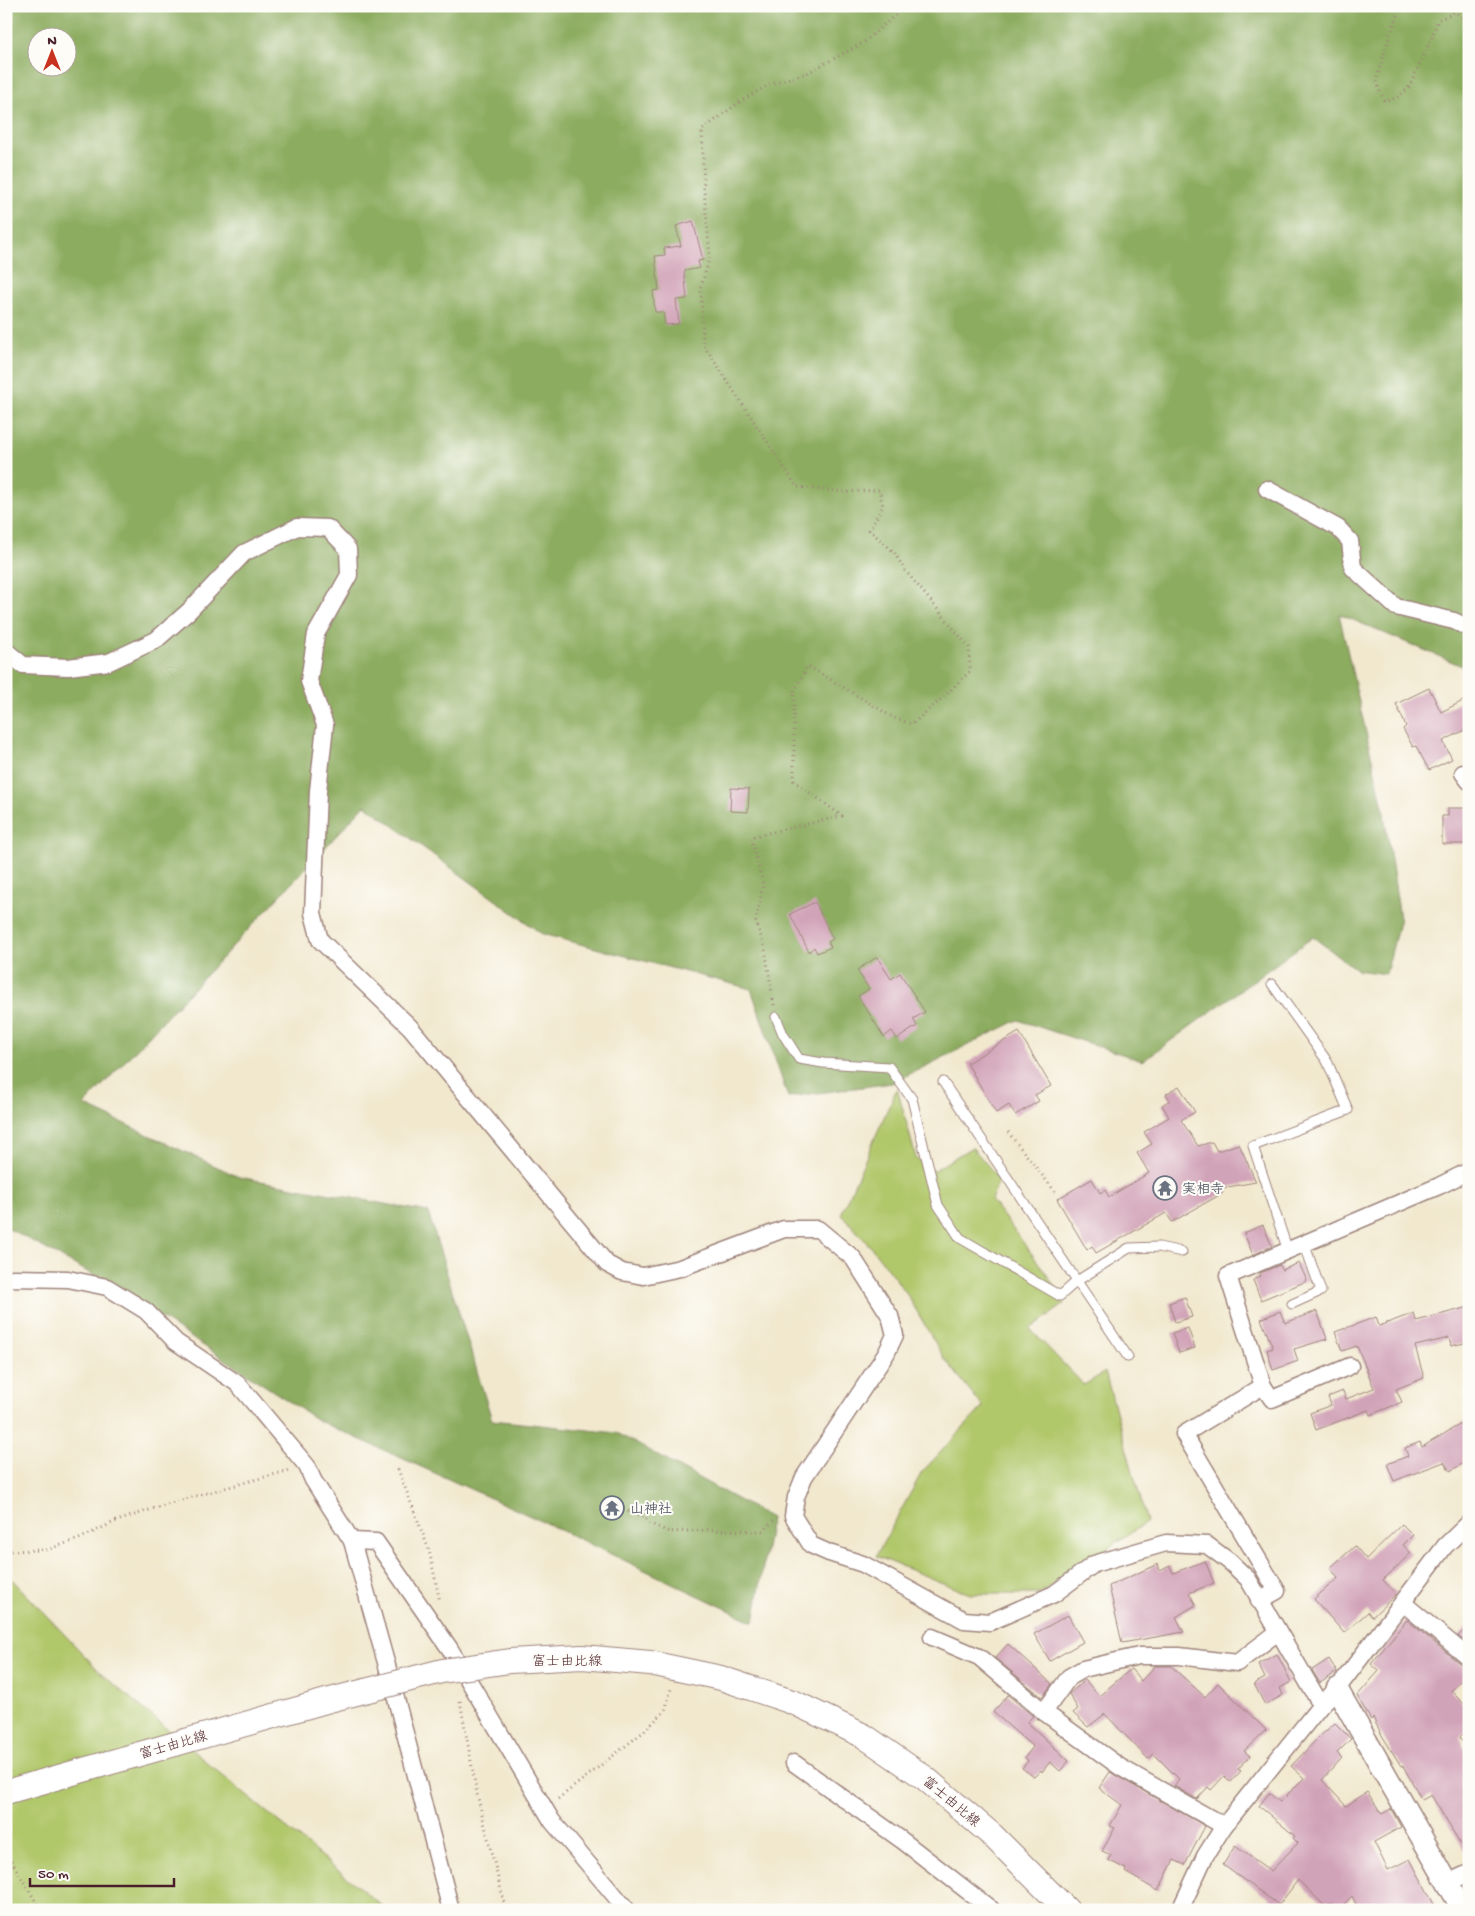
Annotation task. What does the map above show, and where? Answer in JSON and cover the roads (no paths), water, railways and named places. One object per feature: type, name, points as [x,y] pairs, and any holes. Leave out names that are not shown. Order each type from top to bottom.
[{"type":"main road","name":"富士由比線","points":[[6,1792],[326,1700],[442,1671],[510,1661],[582,1657],[650,1663],[721,1678],[795,1703],[864,1736],[925,1778],[993,1836],[1067,1910]]},
{"type":"street","points":[[1267,489],[1338,528],[1350,541],[1353,568],[1396,607],[1454,621],[1469,628]]},
{"type":"street","points":[[6,651],[23,664],[68,667],[109,662],[156,640],[189,611],[244,553],[297,527],[328,528],[348,549],[348,575],[316,634],[309,681],[325,726],[318,791],[313,913],[320,940],[410,1027],[607,1264],[622,1272],[643,1276],[680,1268],[784,1230],[818,1229],[853,1258],[890,1316],[895,1335],[886,1354],[804,1477],[796,1497],[793,1516],[811,1545],[863,1564],[964,1620],[990,1622],[1054,1594],[1094,1564],[1166,1543],[1206,1545],[1230,1562],[1248,1579],[1320,1705]]},
{"type":"street","points":[[1350,1366],[1272,1399],[1263,1386],[1228,1276],[1439,1186],[1469,1170]]},
{"type":"street","points":[[6,1279],[68,1279],[107,1287],[146,1311],[176,1342],[238,1384],[307,1466],[313,1480],[352,1541],[392,1682],[451,1910]]},
{"type":"street","points":[[1260,1601],[1277,1591],[1184,1434],[1263,1386]]},
{"type":"street","points":[[1180,1910],[1205,1856],[1224,1826],[1320,1705],[1337,1689],[1445,1546],[1469,1523]]},
{"type":"street","points":[[352,1541],[376,1542],[450,1650],[552,1820],[627,1910]]},
{"type":"street","points":[[1403,1603],[1469,1658]]},
{"type":"street","points":[[1044,1712],[1069,1677],[1083,1669],[1139,1656],[1178,1656],[1237,1663],[1278,1632]]},
{"type":"street","points":[[932,1637],[978,1657],[1044,1712],[1120,1767],[1224,1826]]},
{"type":"street","points":[[1337,1689],[1463,1910]]},
{"type":"street","points":[[794,1763],[903,1841],[992,1910]]},
{"type":"street","points":[[1447,1883],[1469,1873]]},
{"type":"lane","points":[[1272,984],[1327,1061],[1348,1110],[1254,1146],[1288,1250]]},
{"type":"lane","points":[[776,1016],[783,1034],[798,1059],[823,1063],[889,1067],[912,1099],[938,1204],[960,1238],[1060,1296],[1077,1280],[1129,1248],[1159,1247],[1182,1252]]},
{"type":"lane","points":[[943,1082],[1128,1357]]},
{"type":"lane","points":[[1292,1304],[1321,1291],[1304,1243]]},
{"type":"place","name":"実相寺","points":[[1165,1188]]},
{"type":"place","name":"山神社","points":[[612,1508]]}]
